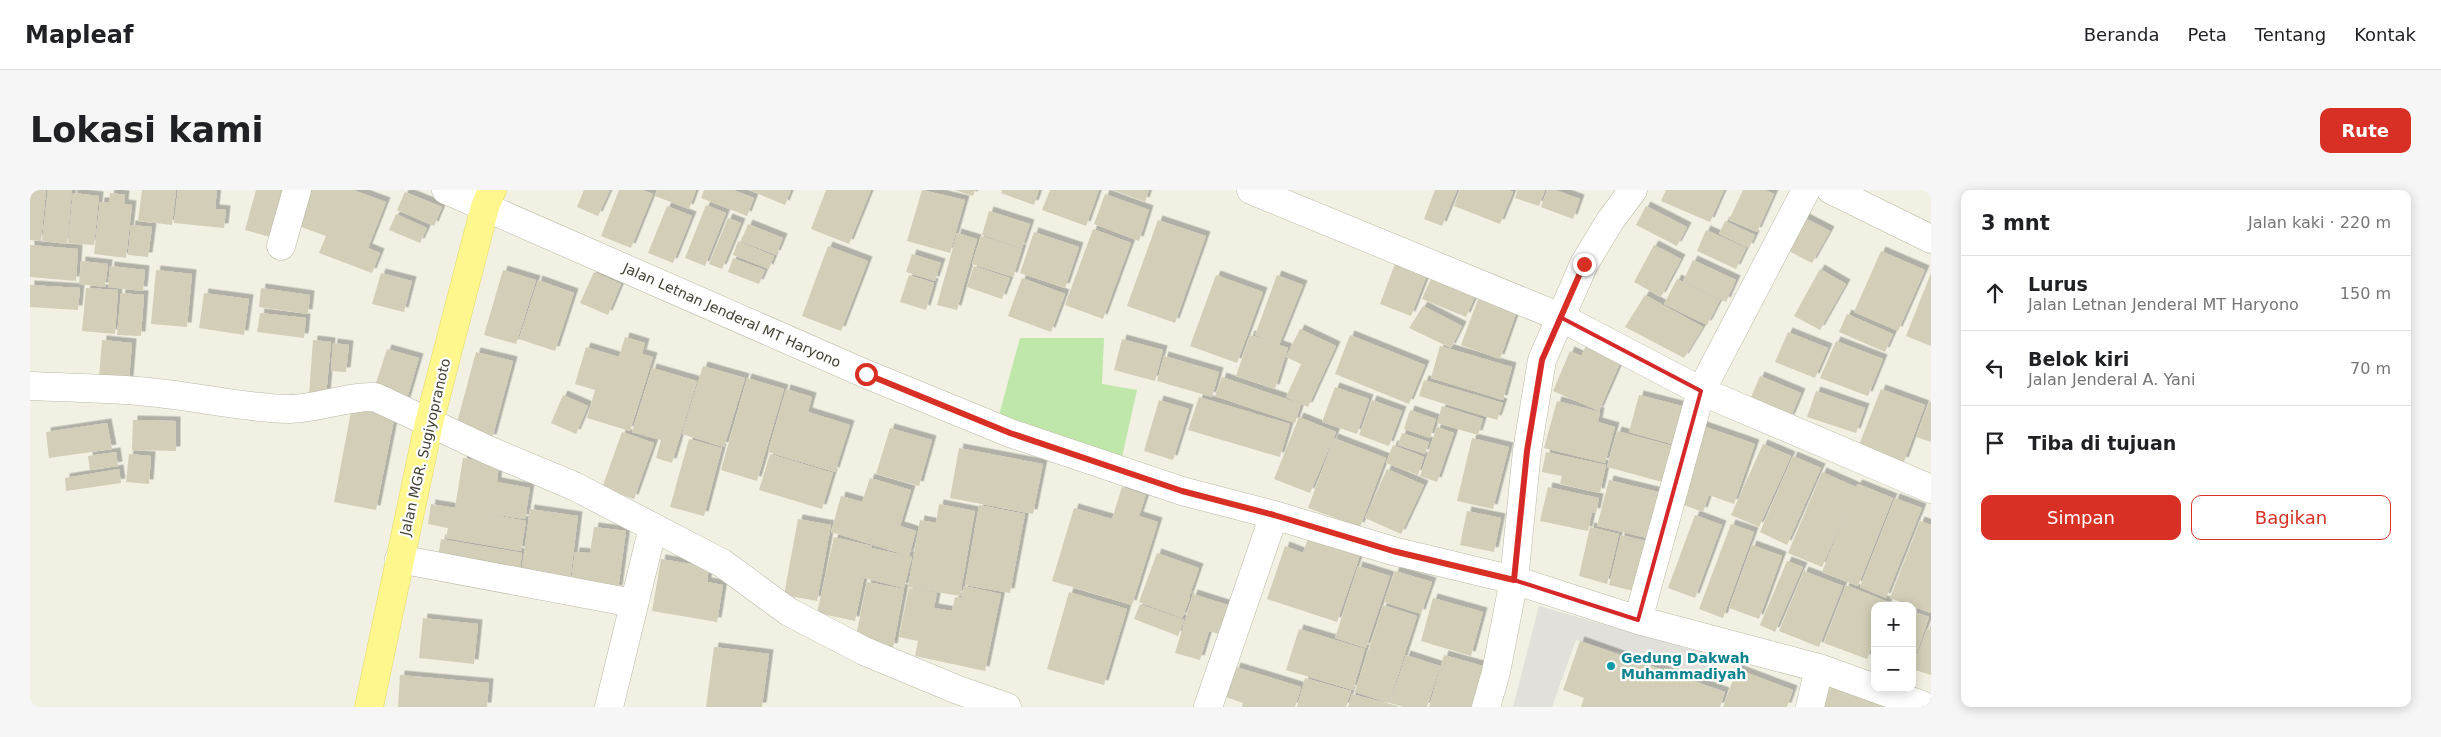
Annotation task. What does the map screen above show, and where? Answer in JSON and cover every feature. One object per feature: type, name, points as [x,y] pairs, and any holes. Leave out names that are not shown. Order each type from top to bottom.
[{"type":"main road","name":"Jalan MGR. Sugiyopranoto","points":[[369,707],[429,423],[488,198]]},
{"type":"street","points":[[281,246],[296,190]]},
{"type":"street","name":"Jalan Letnan Jenderal MT Haryono","points":[[446,190],[488,198],[866,374],[1010,433],[1182,491],[1274,515],[1393,551],[1514,580],[1638,620],[1819,668],[1927,707]]},
{"type":"street","points":[[1251,190],[1560,317],[1701,391],[1931,489]]},
{"type":"street","points":[[1486,707],[1496,672],[1514,580],[1527,451],[1542,360],[1584,264],[1610,220],[1633,190]]},
{"type":"street","points":[[1638,620],[1701,391],[1806,190]]},
{"type":"street","points":[[1831,190],[1931,239]]},
{"type":"street","points":[[30,386],[149,392],[242,405],[289,409],[332,404],[357,396],[375,397],[429,423],[574,486],[653,527],[722,563],[789,612],[864,651],[958,690],[1007,707]]},
{"type":"street","points":[[1208,707],[1274,515]]},
{"type":"street","points":[[609,707],[653,527]]},
{"type":"street","points":[[399,559],[633,603]]},
{"type":"street","points":[[1810,707],[1819,668]]},
{"type":"highlighted area","points":[[1560,317],[1701,391],[1638,620],[1514,580],[1527,451],[1542,360]]},
{"type":"green space","points":[[1020,338],[1104,338],[1102,384],[1137,390],[1122,457],[998,419]]},
{"type":"shaded area","points":[[1539,606],[1714,656],[1703,676],[1576,640],[1552,707],[1513,707]]},
{"type":"building","points":[[30,190],[46,190],[41,241],[30,240]]},
{"type":"building","points":[[48,190],[72,190],[67,244],[42,241]]},
{"type":"building","points":[[142,190],[176,190],[172,225],[138,221]]},
{"type":"building","points":[[178,190],[217,190],[215,209],[226,210],[224,228],[174,223]]},
{"type":"building","points":[[256,190],[291,190],[277,239],[245,230]]},
{"type":"building","points":[[302,190],[353,190],[386,202],[368,248],[380,253],[372,273],[319,253],[326,236],[290,223]]},
{"type":"building","points":[[584,190],[610,190],[598,216],[577,207]]},
{"type":"building","points":[[619,190],[642,190],[653,194],[631,248],[601,236]]},
{"type":"building","points":[[657,190],[696,190],[689,209],[655,196]]},
{"type":"building","points":[[704,190],[733,190],[754,198],[747,216],[701,198]]},
{"type":"building","points":[[749,190],[791,190],[785,205]]},
{"type":"building","points":[[826,190],[871,190],[849,244],[811,229]]},
{"type":"building","points":[[922,190],[965,200],[950,253],[907,241]]},
{"type":"building","points":[[955,190],[975,190],[973,196]]},
{"type":"building","points":[[1002,190],[1039,190],[1034,205],[1001,193]]},
{"type":"building","points":[[1050,190],[1099,190],[1086,226],[1042,210]]},
{"type":"building","points":[[1113,190],[1149,190],[1145,202]]},
{"type":"building","points":[[1435,190],[1457,190],[1442,226],[1424,219]]},
{"type":"building","points":[[1460,190],[1509,190],[1513,192],[1500,224],[1454,206]]},
{"type":"building","points":[[1518,190],[1545,190],[1539,206],[1515,198]]},
{"type":"building","points":[[1547,190],[1555,190],[1580,199],[1573,219],[1541,207]]},
{"type":"building","points":[[1666,190],[1724,190],[1710,222],[1661,201]]},
{"type":"building","points":[[1743,190],[1765,190],[1774,194],[1757,232],[1729,220]]},
{"type":"building","points":[[405,192],[442,207],[434,226],[397,210]]},
{"type":"building","points":[[73,193],[99,196],[94,245],[68,243]]},
{"type":"building","points":[[110,193],[125,195],[124,204],[132,205],[126,258],[94,254],[100,202],[109,202]]},
{"type":"building","points":[[1105,194],[1149,210],[1139,241],[1094,224]]},
{"type":"building","points":[[706,205],[726,213],[705,266],[685,258]]},
{"type":"building","points":[[667,206],[692,216],[673,263],[648,253]]},
{"type":"building","points":[[1646,206],[1687,227],[1677,246],[1636,225]]},
{"type":"building","points":[[989,211],[1030,224],[1022,248],[982,235]]},
{"type":"building","points":[[396,214],[427,228],[420,243],[389,230]]},
{"type":"building","points":[[1803,217],[1830,231],[1812,263],[1785,249]]},
{"type":"building","points":[[728,218],[741,223],[722,269],[709,264]]},
{"type":"building","points":[[1158,220],[1206,236],[1175,323],[1127,306]]},
{"type":"building","points":[[1725,221],[1755,235],[1749,248],[1719,234]]},
{"type":"building","points":[[748,224],[783,238],[776,255],[741,241]]},
{"type":"building","points":[[131,225],[152,227],[148,257],[128,255]]},
{"type":"building","points":[[1093,229],[1131,243],[1103,319],[1065,305]]},
{"type":"building","points":[[1706,230],[1746,248],[1736,269],[1697,251]]},
{"type":"building","points":[[1034,232],[1079,247],[1065,288],[1020,273]]},
{"type":"building","points":[[957,233],[977,239],[957,310],[937,305]]},
{"type":"building","points":[[981,236],[1022,249],[1013,277],[972,264]]},
{"type":"building","points":[[738,241],[774,256],[769,269],[733,255]]},
{"type":"building","points":[[30,245],[78,249],[76,281],[30,277]]},
{"type":"building","points":[[1654,245],[1681,259],[1661,297],[1634,282]]},
{"type":"building","points":[[828,246],[868,261],[841,331],[802,316]]},
{"type":"building","points":[[1881,251],[1925,270],[1898,331],[1854,312]]},
{"type":"building","points":[[912,254],[941,263],[935,281],[906,272]]},
{"type":"building","points":[[733,258],[765,270],[759,284],[728,272]]},
{"type":"building","points":[[1397,258],[1429,270],[1411,316],[1380,304]]},
{"type":"building","points":[[1693,260],[1736,280],[1726,302],[1683,281]]},
{"type":"building","points":[[81,261],[108,264],[105,287],[79,284]]},
{"type":"building","points":[[110,266],[145,270],[143,291],[108,287]]},
{"type":"building","points":[[974,266],[1010,278],[1002,299],[967,287]]},
{"type":"building","points":[[1820,269],[1846,284],[1820,330],[1794,316]]},
{"type":"building","points":[[156,270],[192,274],[187,327],[151,324]]},
{"type":"building","points":[[503,270],[536,280],[516,344],[484,335]]},
{"type":"building","points":[[594,272],[621,284],[608,315],[580,303]]},
{"type":"building","points":[[381,273],[412,281],[404,312],[372,304]]},
{"type":"building","points":[[1931,273],[1931,346],[1906,336]]},
{"type":"building","points":[[909,275],[934,283],[926,310],[900,302]]},
{"type":"building","points":[[1216,275],[1263,292],[1237,363],[1190,346]]},
{"type":"building","points":[[1277,275],[1303,285],[1279,345],[1288,348],[1275,389],[1236,376],[1250,335],[1276,343],[1255,335]]},
{"type":"building","points":[[1432,276],[1476,294],[1466,317],[1422,299]]},
{"type":"building","points":[[1022,278],[1065,294],[1051,332],[1008,316]]},
{"type":"building","points":[[1677,279],[1720,300],[1707,325],[1664,304]]},
{"type":"building","points":[[538,280],[574,293],[555,351],[519,339]]},
{"type":"building","points":[[30,285],[80,288],[78,310],[30,307]]},
{"type":"building","points":[[86,288],[118,290],[115,334],[82,331]]},
{"type":"building","points":[[261,288],[310,295],[308,314],[259,307]]},
{"type":"building","points":[[121,293],[144,295],[141,336],[117,335]]},
{"type":"building","points":[[204,293],[249,299],[244,335],[199,328]]},
{"type":"building","points":[[1480,294],[1518,308],[1500,359],[1461,345]]},
{"type":"building","points":[[1645,295],[1703,327],[1684,358],[1625,327]]},
{"type":"building","points":[[1423,306],[1462,326],[1451,348],[1409,328]]},
{"type":"building","points":[[260,313],[306,318],[304,338],[257,332]]},
{"type":"building","points":[[1847,314],[1893,334],[1885,352],[1839,332]]},
{"type":"building","points":[[1300,329],[1336,346],[1308,407],[1286,397],[1301,364],[1286,357]]},
{"type":"building","points":[[1788,332],[1828,348],[1815,378],[1775,362]]},
{"type":"building","points":[[1350,335],[1425,365],[1409,404],[1335,374]]},
{"type":"building","points":[[625,337],[645,343],[642,354],[653,357],[630,431],[587,418],[595,390],[575,384],[586,347],[619,357]]},
{"type":"building","points":[[1122,339],[1163,350],[1155,381],[1114,370]]},
{"type":"building","points":[[102,340],[132,343],[129,381],[99,378]]},
{"type":"building","points":[[313,340],[331,342],[326,396],[309,395]]},
{"type":"building","points":[[1836,341],[1883,359],[1868,396],[1820,378]]},
{"type":"building","points":[[333,343],[349,345],[346,372],[331,371]]},
{"type":"building","points":[[1440,346],[1512,367],[1503,400],[1431,378]]},
{"type":"building","points":[[1586,346],[1621,361],[1599,411],[1553,391],[1570,351],[1581,356]]},
{"type":"building","points":[[387,349],[419,358],[406,402],[373,392]]},
{"type":"building","points":[[476,352],[513,361],[492,439],[455,430]]},
{"type":"building","points":[[1164,356],[1219,372],[1212,397],[1157,381]]},
{"type":"building","points":[[703,366],[745,378],[724,447],[682,434]]},
{"type":"building","points":[[652,368],[697,381],[672,463],[656,458],[661,440],[632,432]]},
{"type":"building","points":[[1760,376],[1801,393],[1790,419],[1749,402]]},
{"type":"building","points":[[1222,377],[1301,404],[1295,423],[1215,396]]},
{"type":"building","points":[[747,378],[784,389],[757,481],[721,470]]},
{"type":"building","points":[[1424,380],[1503,403],[1497,420],[1419,396]]},
{"type":"building","points":[[1335,387],[1369,399],[1357,434],[1322,422]]},
{"type":"building","points":[[786,389],[812,397],[808,412],[850,425],[835,472],[768,452]]},
{"type":"building","points":[[1881,389],[1925,405],[1904,462],[1859,445]]},
{"type":"building","points":[[1816,391],[1865,408],[1856,433],[1807,417]]},
{"type":"building","points":[[563,395],[588,406],[576,434],[551,423]]},
{"type":"building","points":[[1639,395],[1682,406],[1672,444],[1629,432]]},
{"type":"building","points":[[1199,397],[1290,424],[1280,457],[1188,430]]},
{"type":"building","points":[[1159,400],[1189,409],[1173,460],[1144,451]]},
{"type":"building","points":[[1372,400],[1402,411],[1389,446],[1359,435]]},
{"type":"building","points":[[1557,401],[1600,412],[1598,422],[1615,427],[1605,463],[1544,448]]},
{"type":"building","points":[[1929,402],[1931,402],[1931,442],[1916,437]]},
{"type":"building","points":[[352,406],[395,415],[376,510],[334,502]]},
{"type":"building","points":[[1442,406],[1483,419],[1478,435],[1437,423]]},
{"type":"building","points":[[1410,410],[1436,419],[1430,438],[1404,429]]},
{"type":"building","points":[[1299,417],[1336,432],[1310,493],[1274,479]]},
{"type":"building","points":[[133,420],[176,421],[176,451],[132,450]]},
{"type":"building","points":[[107,423],[112,449],[49,458],[46,432]]},
{"type":"building","points":[[1700,425],[1755,444],[1734,504],[1709,495],[1703,512],[1673,501]]},
{"type":"building","points":[[1437,427],[1454,433],[1437,482],[1420,476]]},
{"type":"building","points":[[890,428],[932,440],[919,486],[876,474]]},
{"type":"building","points":[[1617,431],[1676,447],[1666,483],[1607,467]]},
{"type":"building","points":[[622,432],[654,443],[634,499],[602,488]]},
{"type":"building","points":[[1402,433],[1429,442],[1425,454],[1398,445]]},
{"type":"building","points":[[1334,438],[1386,458],[1360,527],[1308,508]]},
{"type":"building","points":[[1472,438],[1509,447],[1493,509],[1457,501]]},
{"type":"building","points":[[689,439],[722,448],[704,516],[670,507]]},
{"type":"building","points":[[1763,444],[1791,456],[1759,527],[1731,515]]},
{"type":"building","points":[[1393,445],[1424,457],[1418,475],[1386,463]]},
{"type":"building","points":[[959,448],[1043,464],[1033,514],[950,498]]},
{"type":"building","points":[[116,452],[118,466],[90,470],[88,456]]},
{"type":"building","points":[[1546,452],[1606,465],[1600,493],[1560,484],[1562,476],[1542,472]]},
{"type":"building","points":[[129,454],[151,456],[149,484],[126,482]]},
{"type":"building","points":[[770,454],[833,473],[822,509],[759,490]]},
{"type":"building","points":[[1793,456],[1821,468],[1787,545],[1760,532]]},
{"type":"building","points":[[463,458],[499,464],[497,482],[530,488],[525,519],[476,512],[526,521],[521,551],[446,538],[448,528],[428,524],[431,504],[455,508]]},
{"type":"building","points":[[119,469],[121,483],[66,491],[65,478]]},
{"type":"building","points":[[1387,469],[1424,485],[1401,534],[1365,518]]},
{"type":"building","points":[[1822,472],[1856,487],[1858,484],[1893,498],[1858,586],[1822,572],[1850,503],[1822,567],[1788,553]]},
{"type":"building","points":[[870,478],[911,490],[900,526],[916,531],[909,556],[831,532],[841,496],[862,502]]},
{"type":"building","points":[[1609,480],[1658,492],[1647,538],[1597,526]]},
{"type":"building","points":[[1122,487],[1146,495],[1139,516],[1158,522],[1132,605],[1052,581],[1074,508],[1112,519]]},
{"type":"building","points":[[1548,487],[1599,498],[1596,513],[1592,512],[1588,531],[1540,521]]},
{"type":"building","points":[[1895,498],[1922,508],[1886,598],[1860,587]]},
{"type":"building","points":[[939,504],[975,511],[960,596],[908,587],[920,520],[936,523]]},
{"type":"building","points":[[979,505],[1025,514],[1010,593],[965,585]]},
{"type":"building","points":[[530,509],[578,516],[570,581],[521,575]]},
{"type":"building","points":[[1467,511],[1501,518],[1494,552],[1460,545]]},
{"type":"building","points":[[1695,515],[1722,525],[1695,598],[1668,588]]},
{"type":"building","points":[[798,519],[831,525],[817,601],[784,595]]},
{"type":"building","points":[[1920,521],[1931,525],[1931,613],[1916,608],[1916,602],[1901,602],[1890,598]]},
{"type":"building","points":[[1731,524],[1754,532],[1723,618],[1699,609]]},
{"type":"building","points":[[594,527],[626,531],[618,590],[571,583],[575,552],[590,553]]},
{"type":"building","points":[[1590,527],[1619,534],[1607,584],[1579,576]]},
{"type":"building","points":[[1621,535],[1646,541],[1634,591],[1609,585]]},
{"type":"building","points":[[834,537],[872,546],[869,558],[872,548],[912,557],[904,588],[864,578],[855,621],[817,613]]},
{"type":"building","points":[[1308,538],[1360,555],[1337,622],[1267,599],[1285,546],[1303,553]]},
{"type":"building","points":[[441,539],[522,553],[519,576],[437,563]]},
{"type":"building","points":[[1752,545],[1782,556],[1759,619],[1729,608]]},
{"type":"building","points":[[1157,553],[1199,568],[1189,597],[1151,584],[1190,598],[1182,618],[1139,602]]},
{"type":"building","points":[[661,559],[709,567],[707,582],[723,585],[717,622],[652,611]]},
{"type":"building","points":[[1787,561],[1803,567],[1775,632],[1760,625]]},
{"type":"building","points":[[1358,566],[1390,576],[1366,648],[1335,638]]},
{"type":"building","points":[[1395,571],[1432,582],[1421,614],[1384,602]]},
{"type":"building","points":[[1804,571],[1843,586],[1819,647],[1779,631]]},
{"type":"building","points":[[867,582],[904,589],[893,648],[855,641]]},
{"type":"building","points":[[1846,585],[1888,602],[1871,602],[1871,648],[1867,659],[1824,643]]},
{"type":"building","points":[[964,586],[1001,594],[985,671],[915,656],[918,641],[899,637],[909,588],[937,593],[934,608],[952,611],[955,597],[961,598]]},
{"type":"building","points":[[1069,592],[1127,609],[1104,685],[1047,669]]},
{"type":"building","points":[[1193,594],[1231,606],[1222,635],[1209,631],[1200,660],[1175,653]]},
{"type":"building","points":[[1433,598],[1483,612],[1471,656],[1421,641]]},
{"type":"building","points":[[1140,604],[1184,620],[1178,636],[1134,619]]},
{"type":"building","points":[[1383,605],[1417,616],[1389,703],[1355,692]]},
{"type":"building","points":[[1916,612],[1929,617],[1916,655]]},
{"type":"building","points":[[423,618],[478,624],[474,664],[419,658]]},
{"type":"building","points":[[1299,629],[1365,649],[1353,690],[1286,670]]},
{"type":"building","points":[[1927,629],[1931,630],[1931,675],[1916,670],[1916,658]]},
{"type":"building","name":"Gedung Dakwah Muhammadiyah","points":[[1580,641],[1725,692],[1720,707],[1581,707],[1584,698],[1563,690]]},
{"type":"building","points":[[714,647],[769,654],[762,707],[706,707]]},
{"type":"building","points":[[1406,655],[1440,666],[1427,707],[1403,707],[1390,703]]},
{"type":"building","points":[[1444,655],[1483,666],[1471,707],[1429,707]]},
{"type":"building","points":[[1236,667],[1301,687],[1295,707],[1242,707],[1243,703],[1226,697]]},
{"type":"building","points":[[1737,669],[1793,690],[1787,707],[1723,707]]},
{"type":"building","points":[[400,675],[489,683],[487,707],[398,707]]},
{"type":"building","points":[[1305,678],[1351,691],[1346,707],[1297,707]]},
{"type":"building","points":[[1830,686],[1901,707],[1824,707]]},
{"type":"building","points":[[1352,694],[1398,706],[1348,707]]},
{"type":"place","name":"Gedung Dakwah Muhammadiyah","points":[[1611,666]]},
{"type":"route","points":[[866,374],[1010,433],[1182,491],[1274,515],[1393,551],[1514,580],[1527,451],[1542,360],[1584,264]]}]
